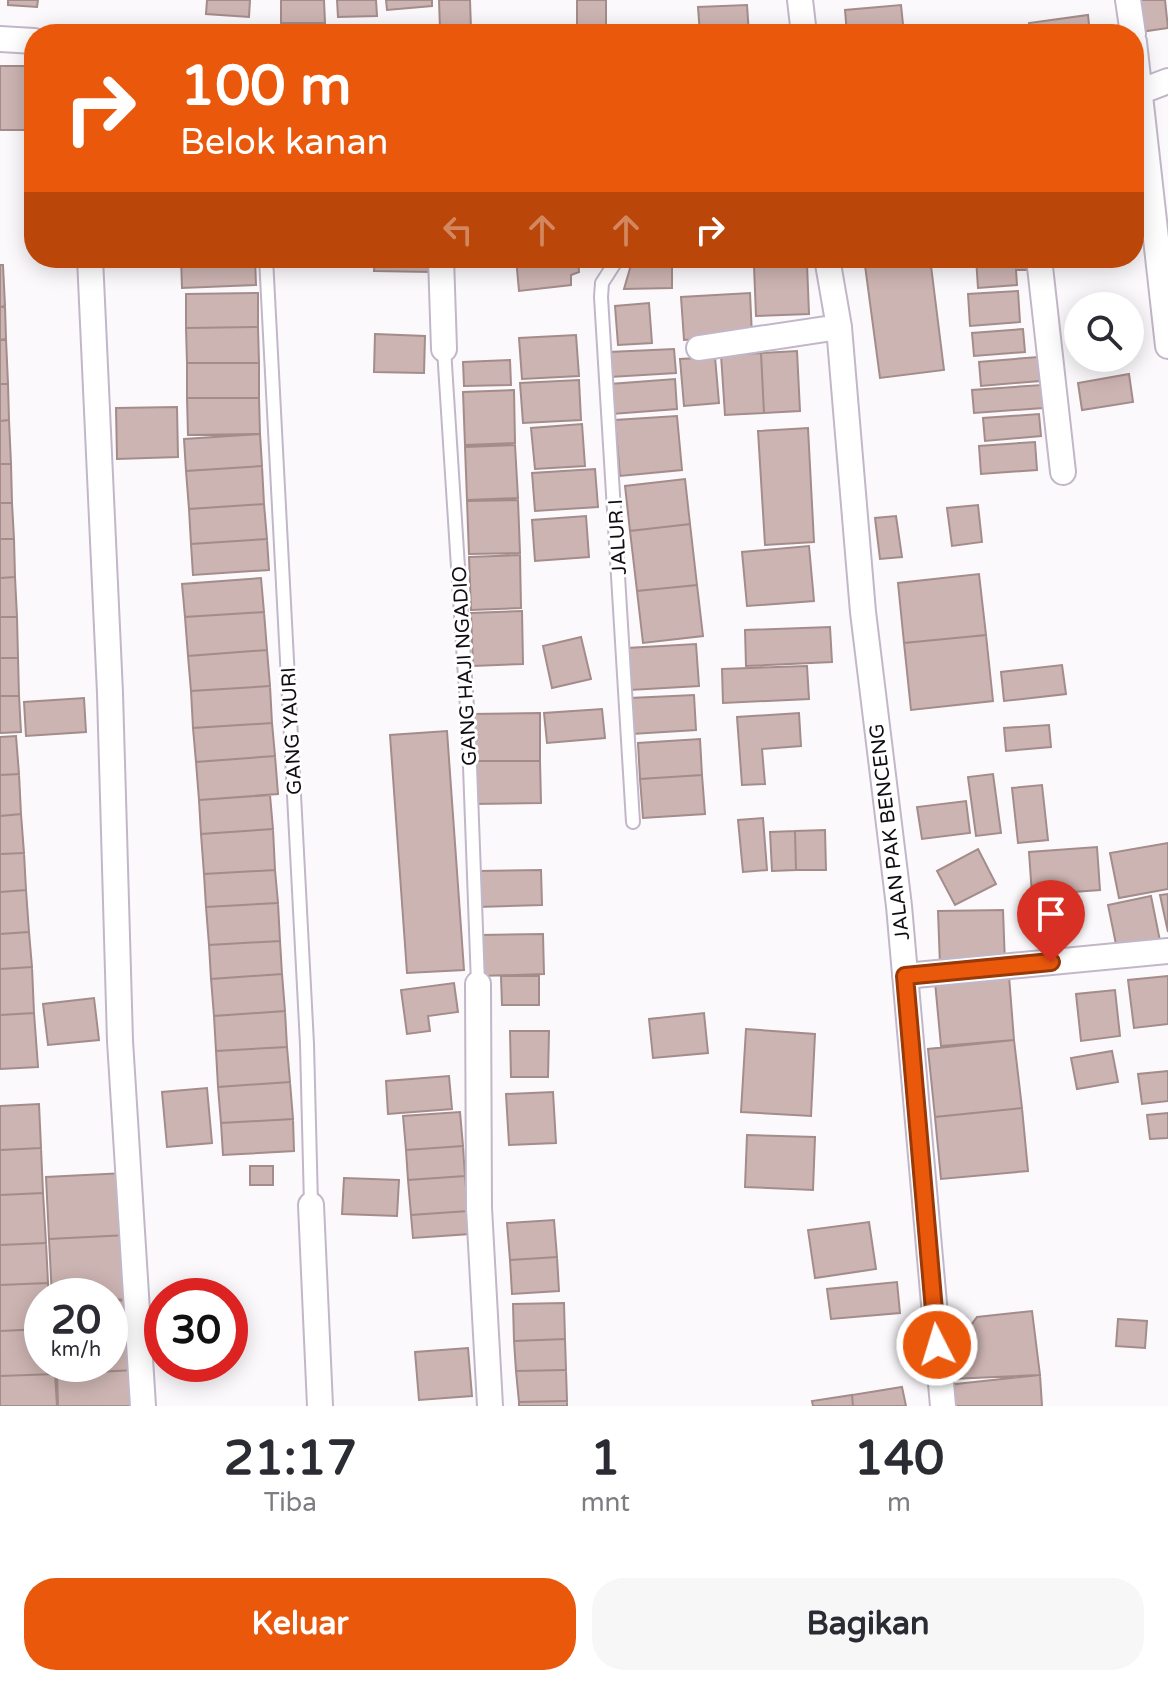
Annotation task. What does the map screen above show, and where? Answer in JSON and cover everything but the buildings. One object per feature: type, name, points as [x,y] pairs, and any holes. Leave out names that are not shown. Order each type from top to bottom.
[{"type":"street","points":[[800,0],[803,24]]},
{"type":"street","points":[[1128,0],[1132,24]]},
{"type":"street","points":[[0,39],[24,40]]},
{"type":"street","points":[[1144,90],[1168,81]]},
{"type":"street","points":[[1144,143],[1168,346]]},
{"type":"street","points":[[90,268],[110,693],[120,1041],[143,1406]]},
{"type":"street","points":[[441,268],[444,349]]},
{"type":"street","name":"JALAN PAK BENCENG","points":[[829,268],[839,327],[863,612],[905,976],[943,1406]]},
{"type":"street","points":[[1040,268],[1063,472]]},
{"type":"street","points":[[699,348],[839,327]]},
{"type":"street","points":[[905,976],[1168,951]]},
{"type":"street","points":[[478,984],[479,1208],[490,1406]]},
{"type":"street","points":[[311,1205],[320,1406]]},
{"type":"lane","name":"GANG YAURI","points":[[267,268],[307,1044],[311,1205]]},
{"type":"lane","name":"JALUR I","points":[[612,268],[602,283],[601,297],[633,822]]},
{"type":"lane","name":"GANG HAJI NGADIO","points":[[444,349],[469,739],[478,984]]},
{"type":"route","points":[[937,1345],[905,976],[1051,962]]}]
